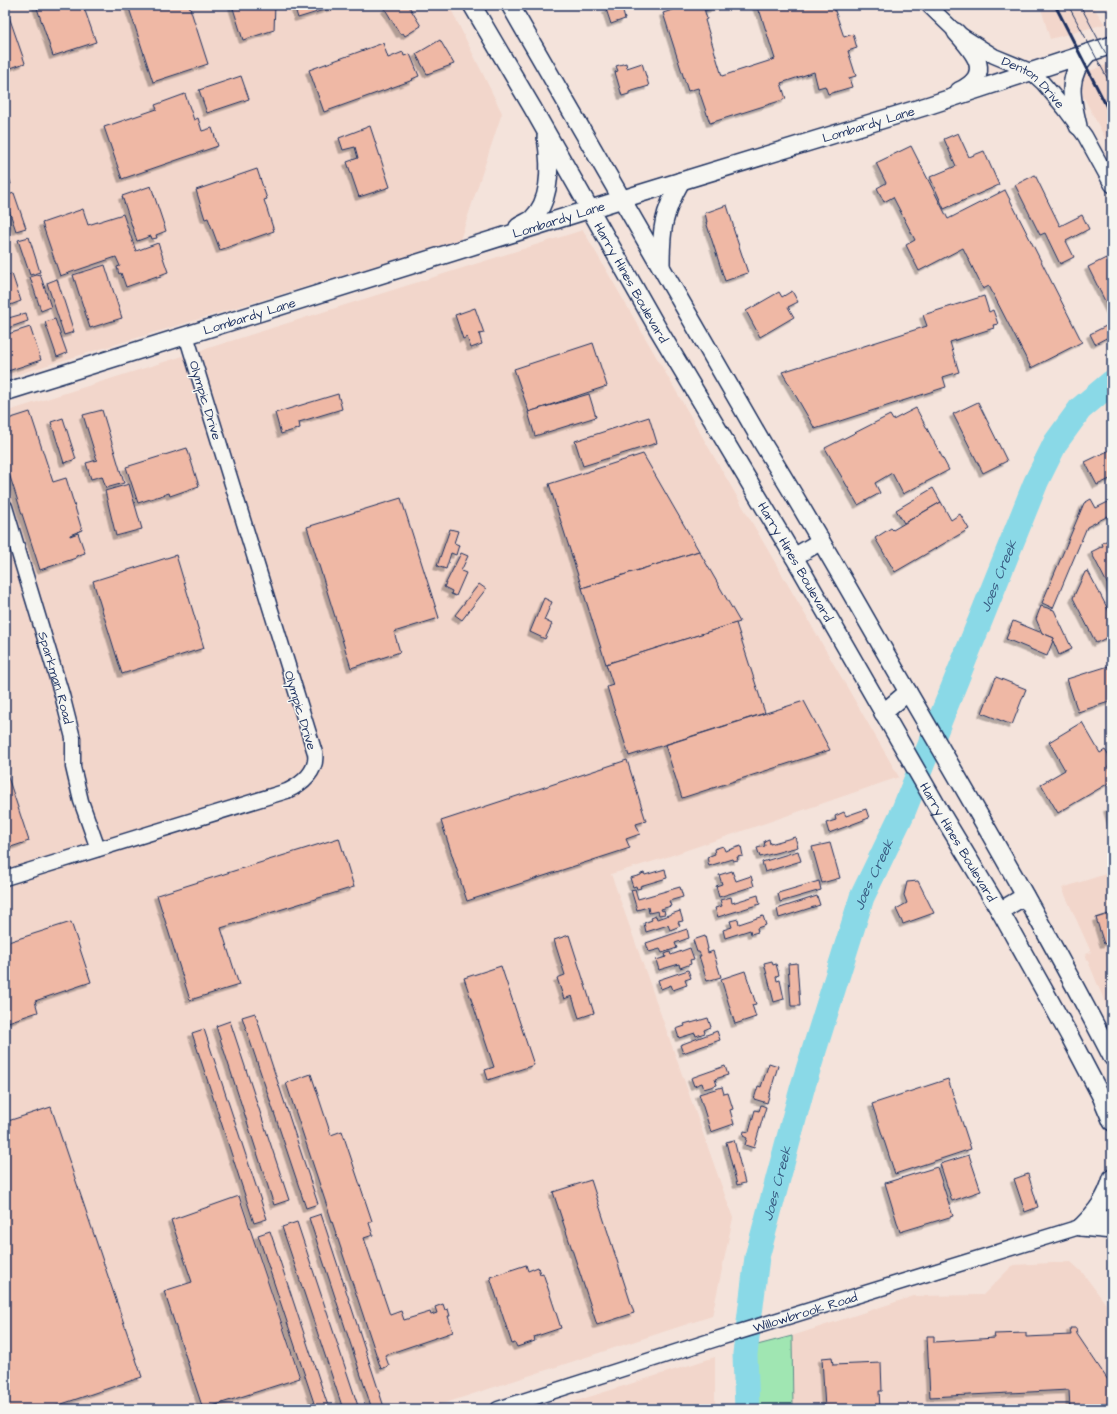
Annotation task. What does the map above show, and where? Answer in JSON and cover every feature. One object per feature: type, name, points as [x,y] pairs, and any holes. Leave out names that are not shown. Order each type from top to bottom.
[{"type":"main road","name":"Harry Hines Boulevard","points":[[472,5],[544,127],[658,329],[794,557],[941,813],[1000,911],[1070,1034],[1101,1096],[1112,1122]]},
{"type":"main road","points":[[510,5],[763,444],[956,774],[1070,975],[1112,1057]]},
{"type":"main road","points":[[930,105],[961,90],[975,79],[978,71],[978,60],[972,50],[956,32]]},
{"type":"main road","name":"Lombardy Lane","points":[[5,392],[622,199],[930,105],[1112,45]]},
{"type":"main road","points":[[1078,126],[1072,102],[1071,86],[1081,61],[1088,53]]},
{"type":"main road","points":[[503,236],[532,218],[542,204],[546,195],[548,183],[548,148],[544,127]]},
{"type":"main road","points":[[661,266],[663,220],[668,206],[681,181]]},
{"type":"main road","points":[[794,557],[821,541]]},
{"type":"main road","points":[[883,713],[910,696]]},
{"type":"main road","points":[[1000,911],[1025,896]]},
{"type":"main road","points":[[1082,1227],[1095,1213],[1109,1190],[1112,1178]]},
{"type":"main road","points":[[1082,1227],[1112,1230]]},
{"type":"street","name":"Denton Drive","points":[[928,5],[956,32],[994,56],[1030,72],[1043,83],[1061,103],[1078,126],[1104,168],[1112,185]]},
{"type":"street","name":"Olympic Drive","points":[[5,878],[287,791],[299,785],[310,774],[316,758],[186,335]]},
{"type":"street","name":"Sparkman Road","points":[[5,507],[62,695],[73,738],[74,767],[81,801],[98,849]]},
{"type":"street","name":"Willowbrook Road","points":[[498,1409],[713,1340],[1112,1217]]},
{"type":"shaded area","points":[[5,5],[449,5],[502,113],[460,240],[5,378]]},
{"type":"shaded area","points":[[1040,5],[1092,5],[1105,24],[1050,39]]},
{"type":"shaded area","points":[[1112,63],[1112,151],[1083,96],[1082,81],[1084,73]]},
{"type":"shaded area","points":[[583,230],[899,777],[661,859],[611,874],[733,1218],[712,1316],[427,1409],[5,1409],[5,412]]},
{"type":"shaded area","points":[[1112,872],[1112,1016],[1085,954],[1091,952],[1062,888]]},
{"type":"shaded area","points":[[1071,1262],[1082,1272],[1112,1312],[1112,1409],[793,1409],[792,1336],[914,1296],[983,1295],[1013,1265]]},
{"type":"shaded area","points":[[715,1357],[715,1409],[551,1409]]},
{"type":"green space","points":[[792,1336],[793,1409],[744,1409],[742,1349]]},
{"type":"building","points":[[5,5],[25,63],[5,70]]},
{"type":"building","points":[[36,5],[83,5],[96,42],[53,56]]},
{"type":"building","points":[[128,5],[189,5],[208,64],[153,82]]},
{"type":"building","points":[[232,5],[275,5],[274,30],[243,40]]},
{"type":"building","points":[[294,5],[340,5],[298,18]]},
{"type":"building","points":[[387,5],[408,5],[421,26],[405,36],[403,33],[400,34],[385,9],[388,7]]},
{"type":"building","points":[[621,5],[625,19],[611,24],[606,9]]},
{"type":"building","points":[[688,5],[703,5],[707,19],[705,20],[722,76],[775,59],[760,12],[759,13],[756,5],[833,5],[844,37],[853,34],[857,48],[848,51],[856,76],[849,78],[852,87],[828,94],[825,86],[818,88],[814,72],[781,83],[786,99],[710,123],[698,88],[688,91],[663,13]]},
{"type":"building","points":[[703,5],[724,5],[705,11]]},
{"type":"building","points":[[440,40],[454,64],[427,74],[416,54]]},
{"type":"building","points":[[383,43],[388,58],[403,52],[404,56],[410,54],[419,76],[412,79],[413,80],[324,112],[309,70]]},
{"type":"building","points":[[626,63],[627,68],[642,63],[649,86],[629,92],[629,94],[622,96],[615,72],[618,71],[616,66]]},
{"type":"building","points":[[241,76],[249,99],[207,113],[199,90]]},
{"type":"building","points":[[185,94],[194,120],[198,118],[202,131],[212,128],[218,146],[122,179],[104,127],[157,109],[155,105]]},
{"type":"building","points":[[370,126],[390,187],[359,197],[347,162],[358,158],[355,147],[343,150],[339,138]]},
{"type":"building","points":[[958,133],[969,157],[984,151],[999,185],[944,209],[930,177],[956,166],[944,139]]},
{"type":"building","points":[[911,146],[948,219],[1005,190],[1082,342],[1031,368],[989,286],[983,289],[963,248],[919,271],[906,245],[915,240],[893,197],[884,202],[877,188],[886,183],[876,163]]},
{"type":"building","points":[[5,165],[11,184],[5,186]]},
{"type":"building","points":[[257,169],[267,199],[264,200],[274,231],[220,250],[208,218],[205,219],[196,190]]},
{"type":"building","points":[[1035,175],[1060,226],[1082,215],[1089,229],[1066,241],[1074,257],[1060,264],[1045,233],[1040,235],[1015,185]]},
{"type":"building","points":[[151,186],[166,231],[156,235],[157,238],[152,239],[151,236],[137,241],[122,196]]},
{"type":"building","points":[[14,193],[26,228],[16,231],[5,198],[5,196]]},
{"type":"building","points":[[727,205],[748,273],[725,281],[706,222],[705,213]]},
{"type":"building","points":[[83,209],[88,225],[123,214],[136,251],[158,243],[168,272],[160,275],[161,277],[157,278],[157,276],[126,287],[121,273],[119,274],[117,267],[120,266],[116,257],[60,276],[42,223]]},
{"type":"building","points":[[29,237],[40,272],[30,275],[18,240]]},
{"type":"building","points":[[1106,258],[1112,270],[1112,315],[1088,267]]},
{"type":"building","points":[[105,265],[122,318],[90,328],[73,275]]},
{"type":"building","points":[[12,274],[21,301],[5,307],[5,296],[7,295],[5,290],[5,276]]},
{"type":"building","points":[[40,274],[51,307],[41,311],[30,277]]},
{"type":"building","points":[[57,279],[74,332],[64,335],[47,283]]},
{"type":"building","points":[[792,291],[798,302],[788,307],[794,317],[760,337],[746,311],[779,292],[782,297]]},
{"type":"building","points":[[984,296],[989,312],[993,310],[998,324],[993,325],[994,328],[950,342],[959,372],[943,377],[946,387],[815,429],[782,372],[927,326],[923,315]]},
{"type":"building","points":[[475,308],[484,333],[479,334],[482,344],[471,348],[467,337],[463,339],[455,315]]},
{"type":"building","points":[[26,313],[28,321],[5,329],[5,319]]},
{"type":"building","points":[[55,319],[67,353],[57,357],[45,322]]},
{"type":"building","points":[[1112,323],[1112,335],[1095,344],[1090,334]]},
{"type":"building","points":[[30,327],[41,360],[5,372],[5,335]]},
{"type":"building","points":[[593,343],[607,386],[529,412],[514,369]]},
{"type":"building","points":[[338,394],[342,409],[299,422],[300,428],[281,434],[275,413]]},
{"type":"building","points":[[589,394],[596,417],[535,436],[528,412]]},
{"type":"building","points":[[978,402],[1007,461],[983,473],[953,414]]},
{"type":"building","points":[[916,408],[949,470],[903,494],[892,473],[875,483],[880,493],[858,505],[825,448],[890,415],[893,420]]},
{"type":"building","points":[[102,410],[124,483],[106,488],[102,476],[91,479],[86,463],[97,460],[83,415]]},
{"type":"building","points":[[30,412],[53,482],[66,478],[82,530],[70,536],[78,533],[85,553],[76,556],[76,558],[40,570],[5,461],[5,420]]},
{"type":"building","points":[[649,417],[657,443],[583,466],[575,441]]},
{"type":"building","points":[[63,418],[76,459],[64,463],[51,422]]},
{"type":"building","points":[[187,448],[199,486],[170,496],[169,493],[138,503],[126,467]]},
{"type":"building","points":[[1112,449],[1112,478],[1097,485],[1085,462]]},
{"type":"building","points":[[643,454],[699,551],[582,588],[549,484]]},
{"type":"building","points":[[129,484],[142,529],[116,536],[105,491]]},
{"type":"building","points":[[933,488],[941,502],[904,523],[896,510]]},
{"type":"building","points":[[401,498],[439,618],[394,632],[400,652],[351,668],[307,527]]},
{"type":"building","points":[[1091,499],[1096,508],[1112,500],[1112,514],[1087,527],[1053,608],[1042,603],[1084,503]]},
{"type":"building","points":[[941,502],[951,520],[960,514],[969,529],[895,572],[875,538],[891,528],[893,530]]},
{"type":"building","points":[[450,529],[458,531],[454,543],[459,545],[456,555],[451,553],[446,569],[437,566]]},
{"type":"building","points":[[1112,538],[1112,593],[1091,552],[1103,546],[1102,543]]},
{"type":"building","points":[[699,551],[740,622],[606,664],[582,588]]},
{"type":"building","points":[[461,553],[468,556],[461,571],[466,573],[456,596],[451,594],[452,591],[444,587]]},
{"type":"building","points":[[176,555],[204,648],[122,674],[93,581]]},
{"type":"building","points":[[1088,571],[1112,617],[1112,635],[1096,643],[1073,598],[1085,572]]},
{"type":"building","points":[[479,584],[486,589],[462,620],[455,615]]},
{"type":"building","points":[[544,598],[552,602],[544,620],[552,624],[545,639],[530,632]]},
{"type":"building","points":[[1041,606],[1054,610],[1072,649],[1059,655],[1053,641],[1054,638],[1042,633],[1036,619]]},
{"type":"building","points":[[1013,621],[1054,638],[1047,656],[1006,639]]},
{"type":"building","points":[[736,623],[765,713],[629,756],[607,687],[613,685],[606,664]]},
{"type":"building","points":[[1112,665],[1112,701],[1078,712],[1067,679]]},
{"type":"building","points":[[996,677],[1026,689],[1012,725],[982,713]]},
{"type":"building","points":[[804,701],[830,750],[682,798],[665,745]]},
{"type":"building","points":[[1082,722],[1100,753],[1105,750],[1112,761],[1112,764],[1108,766],[1112,774],[1112,781],[1058,813],[1041,784],[1065,770],[1049,742]]},
{"type":"building","points":[[627,760],[646,821],[636,824],[640,834],[626,839],[630,848],[467,901],[441,821]]},
{"type":"building","points":[[5,768],[29,841],[5,849]]},
{"type":"building","points":[[1112,807],[1112,825],[1107,808]]},
{"type":"building","points":[[866,809],[869,818],[829,833],[826,823],[836,820],[835,816],[844,812],[846,816]]},
{"type":"building","points":[[795,837],[798,847],[760,857],[757,848],[765,846],[764,841],[769,839],[770,844]]},
{"type":"building","points":[[339,838],[354,887],[221,928],[239,985],[190,1000],[157,895]]},
{"type":"building","points":[[830,843],[840,878],[822,883],[812,847]]},
{"type":"building","points":[[723,846],[725,851],[741,846],[743,856],[737,857],[738,860],[733,861],[732,859],[709,866],[707,857],[715,854],[714,849]]},
{"type":"building","points":[[798,851],[801,861],[765,872],[762,862]]},
{"type":"building","points":[[665,869],[667,878],[640,886],[641,888],[637,889],[636,886],[633,887],[630,878],[644,873],[645,875]]},
{"type":"building","points":[[732,871],[736,881],[751,876],[754,886],[719,897],[716,886],[722,884],[719,875]]},
{"type":"building","points":[[819,881],[821,890],[780,902],[778,893]]},
{"type":"building","points":[[918,881],[934,913],[903,924],[896,909],[907,903],[904,895],[907,882]]},
{"type":"building","points":[[680,887],[683,897],[669,901],[671,906],[661,909],[662,911],[664,910],[665,914],[659,915],[658,911],[649,913],[648,907],[637,910],[631,890],[635,889],[638,899]]},
{"type":"building","points":[[758,895],[760,904],[718,917],[715,908],[722,906],[720,900],[731,897],[732,903]]},
{"type":"building","points":[[817,896],[820,905],[779,918],[777,909]]},
{"type":"building","points":[[680,911],[683,921],[678,922],[680,926],[670,930],[668,925],[646,932],[644,923],[652,920],[651,918],[656,916],[657,919]]},
{"type":"building","points":[[1112,913],[1112,941],[1104,944],[1096,918]]},
{"type":"building","points":[[763,916],[766,925],[757,928],[758,932],[751,934],[750,930],[725,938],[723,930],[732,927],[730,921],[738,919],[739,924]]},
{"type":"building","points":[[71,922],[91,982],[35,1001],[38,1012],[5,1023],[5,943]]},
{"type":"building","points":[[687,929],[689,938],[675,943],[677,948],[662,953],[660,949],[649,952],[646,943]]},
{"type":"building","points":[[569,935],[594,1013],[579,1018],[572,996],[564,999],[557,978],[565,975],[554,940]]},
{"type":"building","points":[[705,936],[708,953],[713,951],[721,977],[707,981],[699,956],[701,956],[699,952],[697,952],[693,940]]},
{"type":"building","points":[[690,948],[694,959],[690,960],[691,964],[680,968],[679,964],[659,970],[656,960],[666,957],[665,954],[670,952],[671,955]]},
{"type":"building","points":[[772,961],[773,965],[776,964],[779,975],[776,976],[777,981],[780,980],[784,999],[774,1002],[764,963]]},
{"type":"building","points":[[797,963],[800,1006],[791,1006],[788,964]]},
{"type":"building","points":[[501,966],[534,1065],[488,1080],[485,1070],[494,1067],[464,978]]},
{"type":"building","points":[[688,970],[691,978],[685,980],[687,985],[673,990],[671,985],[661,989],[658,980]]},
{"type":"building","points":[[745,971],[756,1004],[752,1005],[756,1017],[735,1024],[721,979]]},
{"type":"building","points":[[255,1013],[318,1204],[306,1208],[242,1017]]},
{"type":"building","points":[[708,1018],[711,1027],[704,1030],[705,1033],[696,1036],[695,1033],[679,1038],[676,1029],[685,1026],[684,1024]]},
{"type":"building","points":[[230,1021],[289,1200],[274,1205],[216,1026]]},
{"type":"building","points":[[204,1029],[267,1219],[254,1223],[192,1033]]},
{"type":"building","points":[[717,1031],[720,1040],[683,1053],[680,1045]]},
{"type":"building","points":[[769,1063],[778,1066],[767,1103],[754,1099],[758,1086],[761,1087]]},
{"type":"building","points":[[725,1066],[728,1075],[715,1079],[717,1085],[704,1089],[702,1083],[694,1086],[691,1078]]},
{"type":"building","points":[[311,1074],[331,1135],[342,1131],[372,1221],[369,1223],[373,1235],[364,1238],[390,1315],[401,1311],[404,1320],[430,1312],[431,1315],[437,1313],[435,1307],[443,1304],[445,1310],[448,1309],[450,1316],[448,1316],[453,1332],[385,1355],[389,1366],[381,1369],[286,1083]]},
{"type":"building","points":[[948,1079],[971,1149],[895,1174],[872,1104]]},
{"type":"building","points":[[722,1087],[724,1094],[728,1093],[733,1109],[730,1110],[734,1124],[711,1132],[699,1094]]},
{"type":"building","points":[[761,1105],[766,1107],[754,1148],[745,1145],[747,1138],[743,1136],[744,1131],[749,1132],[755,1110],[759,1111]]},
{"type":"building","points":[[51,1107],[142,1377],[47,1409],[5,1409],[5,1122]]},
{"type":"building","points":[[734,1140],[745,1183],[737,1185],[726,1142]]},
{"type":"building","points":[[969,1155],[981,1191],[952,1201],[940,1164]]},
{"type":"building","points":[[937,1167],[953,1216],[900,1232],[885,1183]]},
{"type":"building","points":[[1028,1174],[1038,1207],[1025,1212],[1014,1179]]},
{"type":"building","points":[[591,1180],[634,1313],[597,1325],[553,1192]]},
{"type":"building","points":[[239,1196],[300,1378],[203,1409],[164,1291],[192,1282],[171,1220]]},
{"type":"building","points":[[321,1214],[384,1407],[372,1409],[309,1218]]},
{"type":"building","points":[[297,1222],[359,1409],[343,1409],[282,1227]]},
{"type":"building","points":[[270,1231],[329,1409],[316,1409],[258,1235]]},
{"type":"building","points":[[526,1265],[528,1271],[538,1267],[540,1274],[543,1273],[561,1328],[534,1337],[535,1341],[517,1347],[515,1343],[512,1344],[490,1277]]},
{"type":"building","points":[[1070,1328],[1076,1328],[1077,1334],[1112,1386],[1112,1409],[1070,1409],[1069,1390],[930,1397],[927,1336],[934,1336],[934,1342],[995,1338],[994,1334],[1026,1333],[1026,1337],[1071,1335]]},
{"type":"building","points":[[832,1357],[833,1365],[881,1363],[882,1391],[879,1391],[880,1409],[825,1409],[822,1358]]},
{"type":"waterway","name":"Joes Creek","points":[[747,1409],[745,1354],[757,1257],[802,1089],[862,897],[903,812],[1036,482],[1056,442],[1080,409],[1112,382]]},
{"type":"tram line","points":[[1068,5],[1112,87]]},
{"type":"tram line","points":[[1080,5],[1112,65]]},
{"type":"railway","points":[[1055,5],[1112,117]]}]
